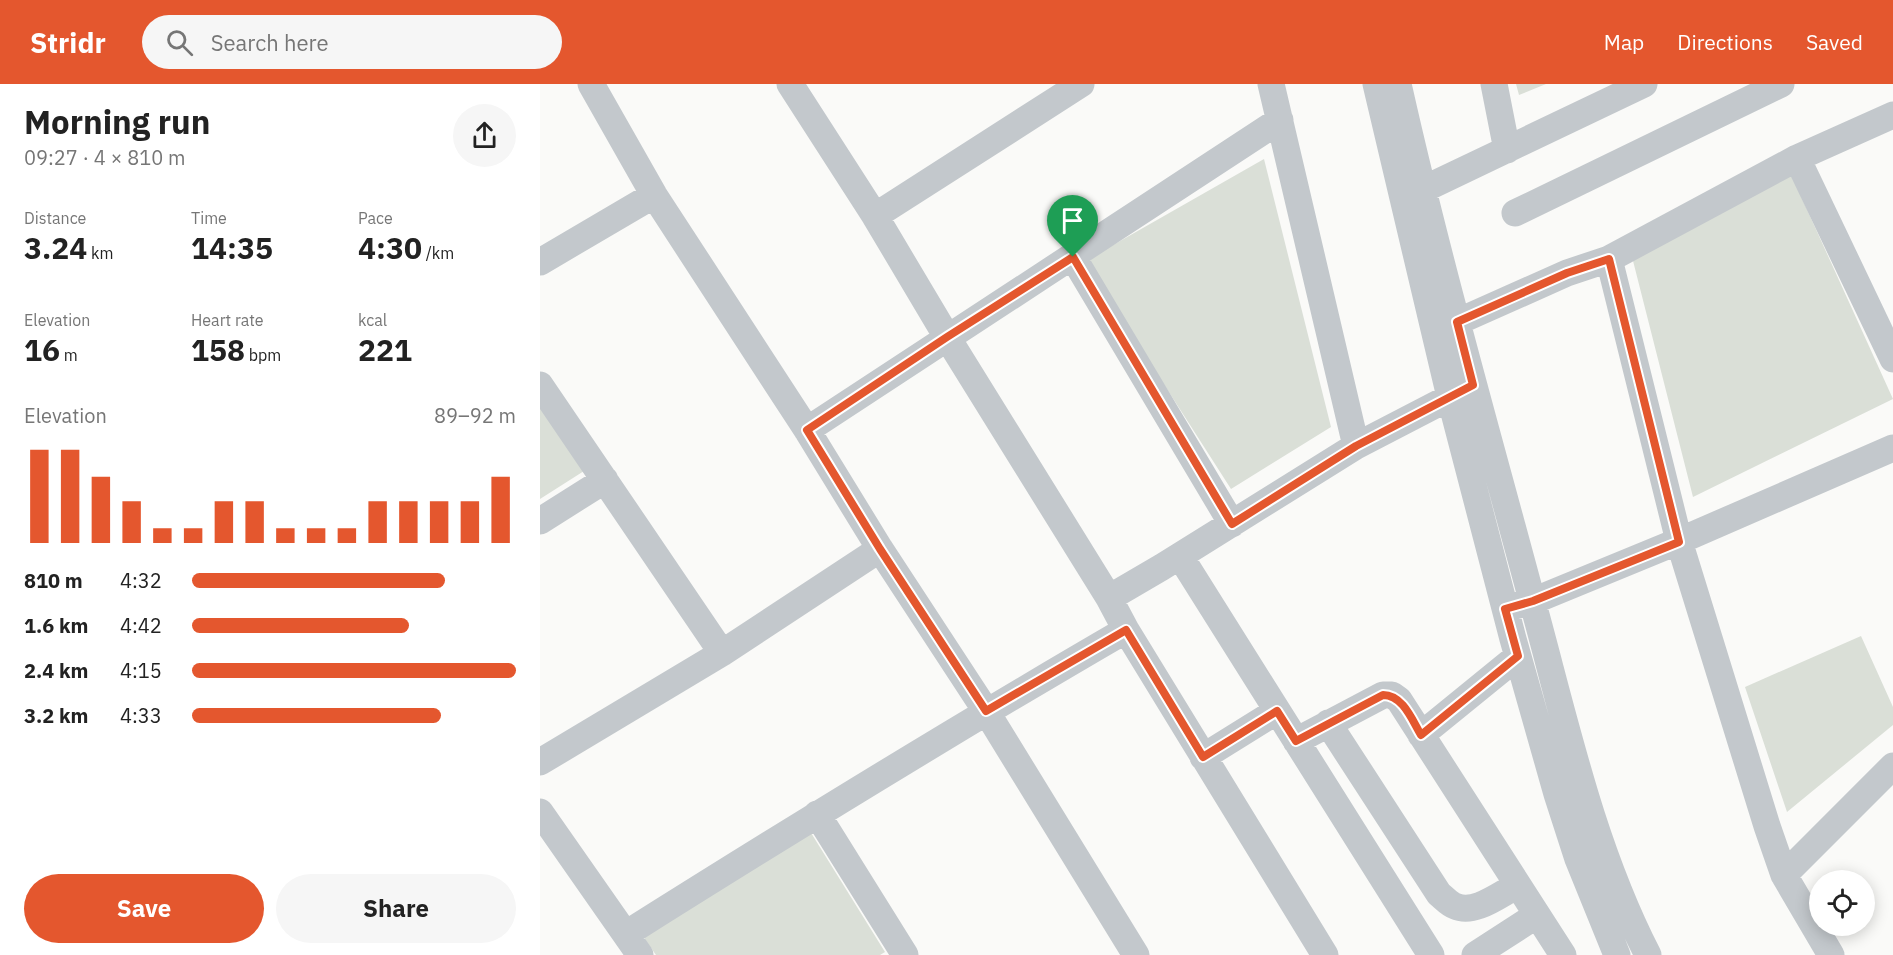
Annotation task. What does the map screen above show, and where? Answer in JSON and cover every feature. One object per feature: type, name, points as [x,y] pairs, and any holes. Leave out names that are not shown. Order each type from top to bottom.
[{"type":"street","points":[[591,84],[654,195],[986,711],[1136,955]]},
{"type":"street","points":[[790,84],[875,216],[1325,955]]},
{"type":"street","points":[[875,216],[1081,84]]},
{"type":"street","points":[[1271,84],[1356,446]]},
{"type":"street","points":[[1376,84],[1462,391],[1533,601],[1568,738],[1608,863],[1648,955]]},
{"type":"street","points":[[1398,84],[1422,190],[1457,322],[1462,391],[1505,609],[1557,794],[1578,859],[1617,955]]},
{"type":"street","points":[[1494,84],[1508,150]]},
{"type":"street","points":[[1422,190],[1644,84]]},
{"type":"street","points":[[1515,213],[1781,84]]},
{"type":"street","points":[[1457,322],[1567,273],[1609,259],[1797,158],[1893,115]]},
{"type":"street","points":[[807,430],[1280,120]]},
{"type":"street","points":[[1797,158],[1893,359]]},
{"type":"street","points":[[540,262],[654,195]]},
{"type":"street","points":[[1073,257],[1232,524]]},
{"type":"street","points":[[1609,259],[1679,542],[1767,826],[1784,875],[1831,955]]},
{"type":"street","points":[[540,385],[722,653]]},
{"type":"street","points":[[1109,598],[1356,446],[1462,391]]},
{"type":"street","points":[[1505,609],[1533,601],[1679,542],[1893,447]]},
{"type":"street","points":[[540,521],[605,480]]},
{"type":"street","points":[[540,762],[722,653],[880,549]]},
{"type":"street","points":[[1180,556],[1431,955]]},
{"type":"street","points":[[540,812],[633,945],[817,814],[986,711],[1126,630]]},
{"type":"street","points":[[1421,735],[1518,656]]},
{"type":"street","points":[[1296,741],[1383,695],[1392,695],[1399,700],[1563,955]]},
{"type":"street","points":[[1203,757],[1277,711]]},
{"type":"street","points":[[1328,723],[1439,894],[1453,906],[1477,907],[1518,885]]},
{"type":"street","points":[[1784,875],[1893,766]]},
{"type":"street","points":[[817,814],[904,954]]},
{"type":"street","points":[[1475,955],[1537,915]]},
{"type":"shaded area","points":[[1516,84],[1546,84],[1519,95]]},
{"type":"shaded area","points":[[1264,159],[1331,427],[1231,489],[1085,261]]},
{"type":"shaded area","points":[[1789,170],[1893,399],[1693,497],[1630,249]]},
{"type":"shaded area","points":[[540,401],[584,471],[540,499]]},
{"type":"shaded area","points":[[1861,636],[1893,707],[1893,725],[1787,812],[1745,687]]},
{"type":"shaded area","points":[[808,828],[885,952],[880,955],[656,955],[640,932]]},
{"type":"route","points":[[1073,257],[1232,524],[1356,446],[1473,385],[1457,322],[1567,273],[1609,259],[1679,542],[1533,601],[1505,609],[1518,656],[1421,735],[1399,700],[1392,695],[1383,695],[1296,741],[1277,711],[1203,757],[1126,630],[986,711],[880,549],[807,430],[1073,257]]}]
